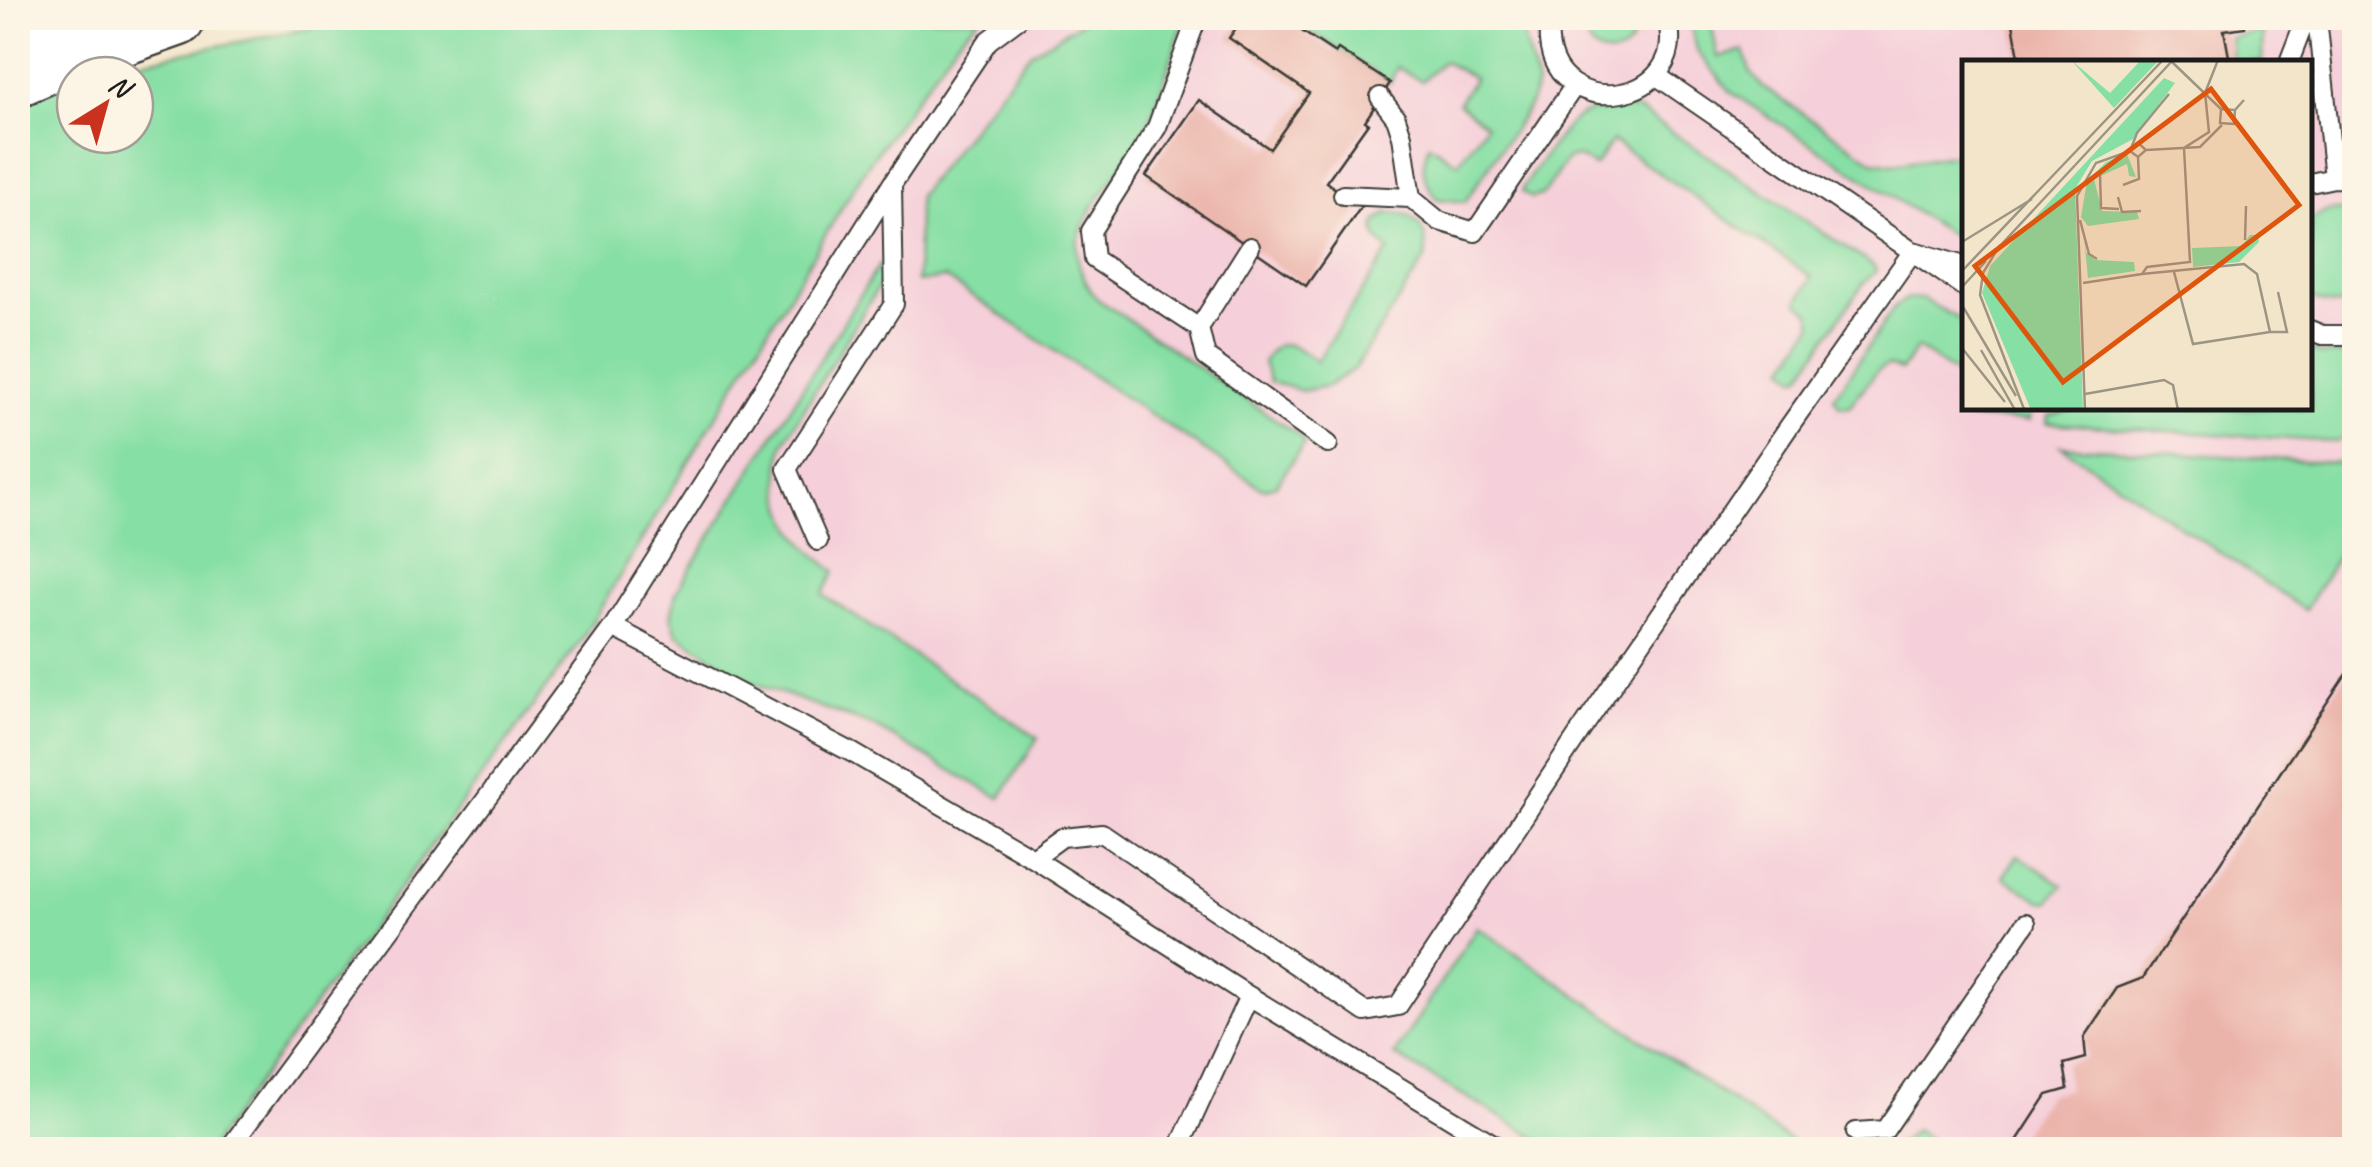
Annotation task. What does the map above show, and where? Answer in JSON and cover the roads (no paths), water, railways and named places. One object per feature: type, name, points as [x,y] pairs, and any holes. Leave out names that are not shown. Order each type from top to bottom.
[{"type":"highway","points":[[18,78],[176,18]]},
{"type":"main road","points":[[18,31],[93,18]]},
{"type":"lane","points":[[228,1150],[613,627],[892,184],[988,41],[1019,18]]},
{"type":"lane","points":[[1197,18],[1157,127],[1091,231],[1094,258],[1199,328],[1206,356],[1328,444]]},
{"type":"lane","points":[[1551,18],[1548,40],[1554,61],[1575,85],[1595,94],[1616,95],[1658,76],[1670,42],[1667,18]]},
{"type":"lane","points":[[2290,60],[2306,18]]},
{"type":"lane","points":[[2316,18],[2334,178]]},
{"type":"lane","points":[[1658,76],[1962,285]]},
{"type":"lane","points":[[1343,194],[1410,198],[1440,221],[1475,232],[1575,85]]},
{"type":"lane","points":[[1380,98],[1396,118],[1402,136],[1410,198]]},
{"type":"lane","points":[[2312,183],[2354,179]]},
{"type":"lane","points":[[818,542],[787,469],[894,304],[892,184]]},
{"type":"lane","points":[[1199,328],[1250,247]]},
{"type":"lane","points":[[1913,251],[1962,265]]},
{"type":"lane","points":[[1033,858],[1062,837],[1102,833],[1366,1012],[1398,1006],[1580,732],[1913,251]]},
{"type":"lane","points":[[2312,331],[2322,336],[2354,335]]},
{"type":"lane","points":[[613,627],[853,753],[1033,858],[1248,996],[1503,1150]]},
{"type":"lane","points":[[1856,1132],[1885,1130],[2026,923]]},
{"type":"lane","points":[[1178,1150],[1248,996]]}]
